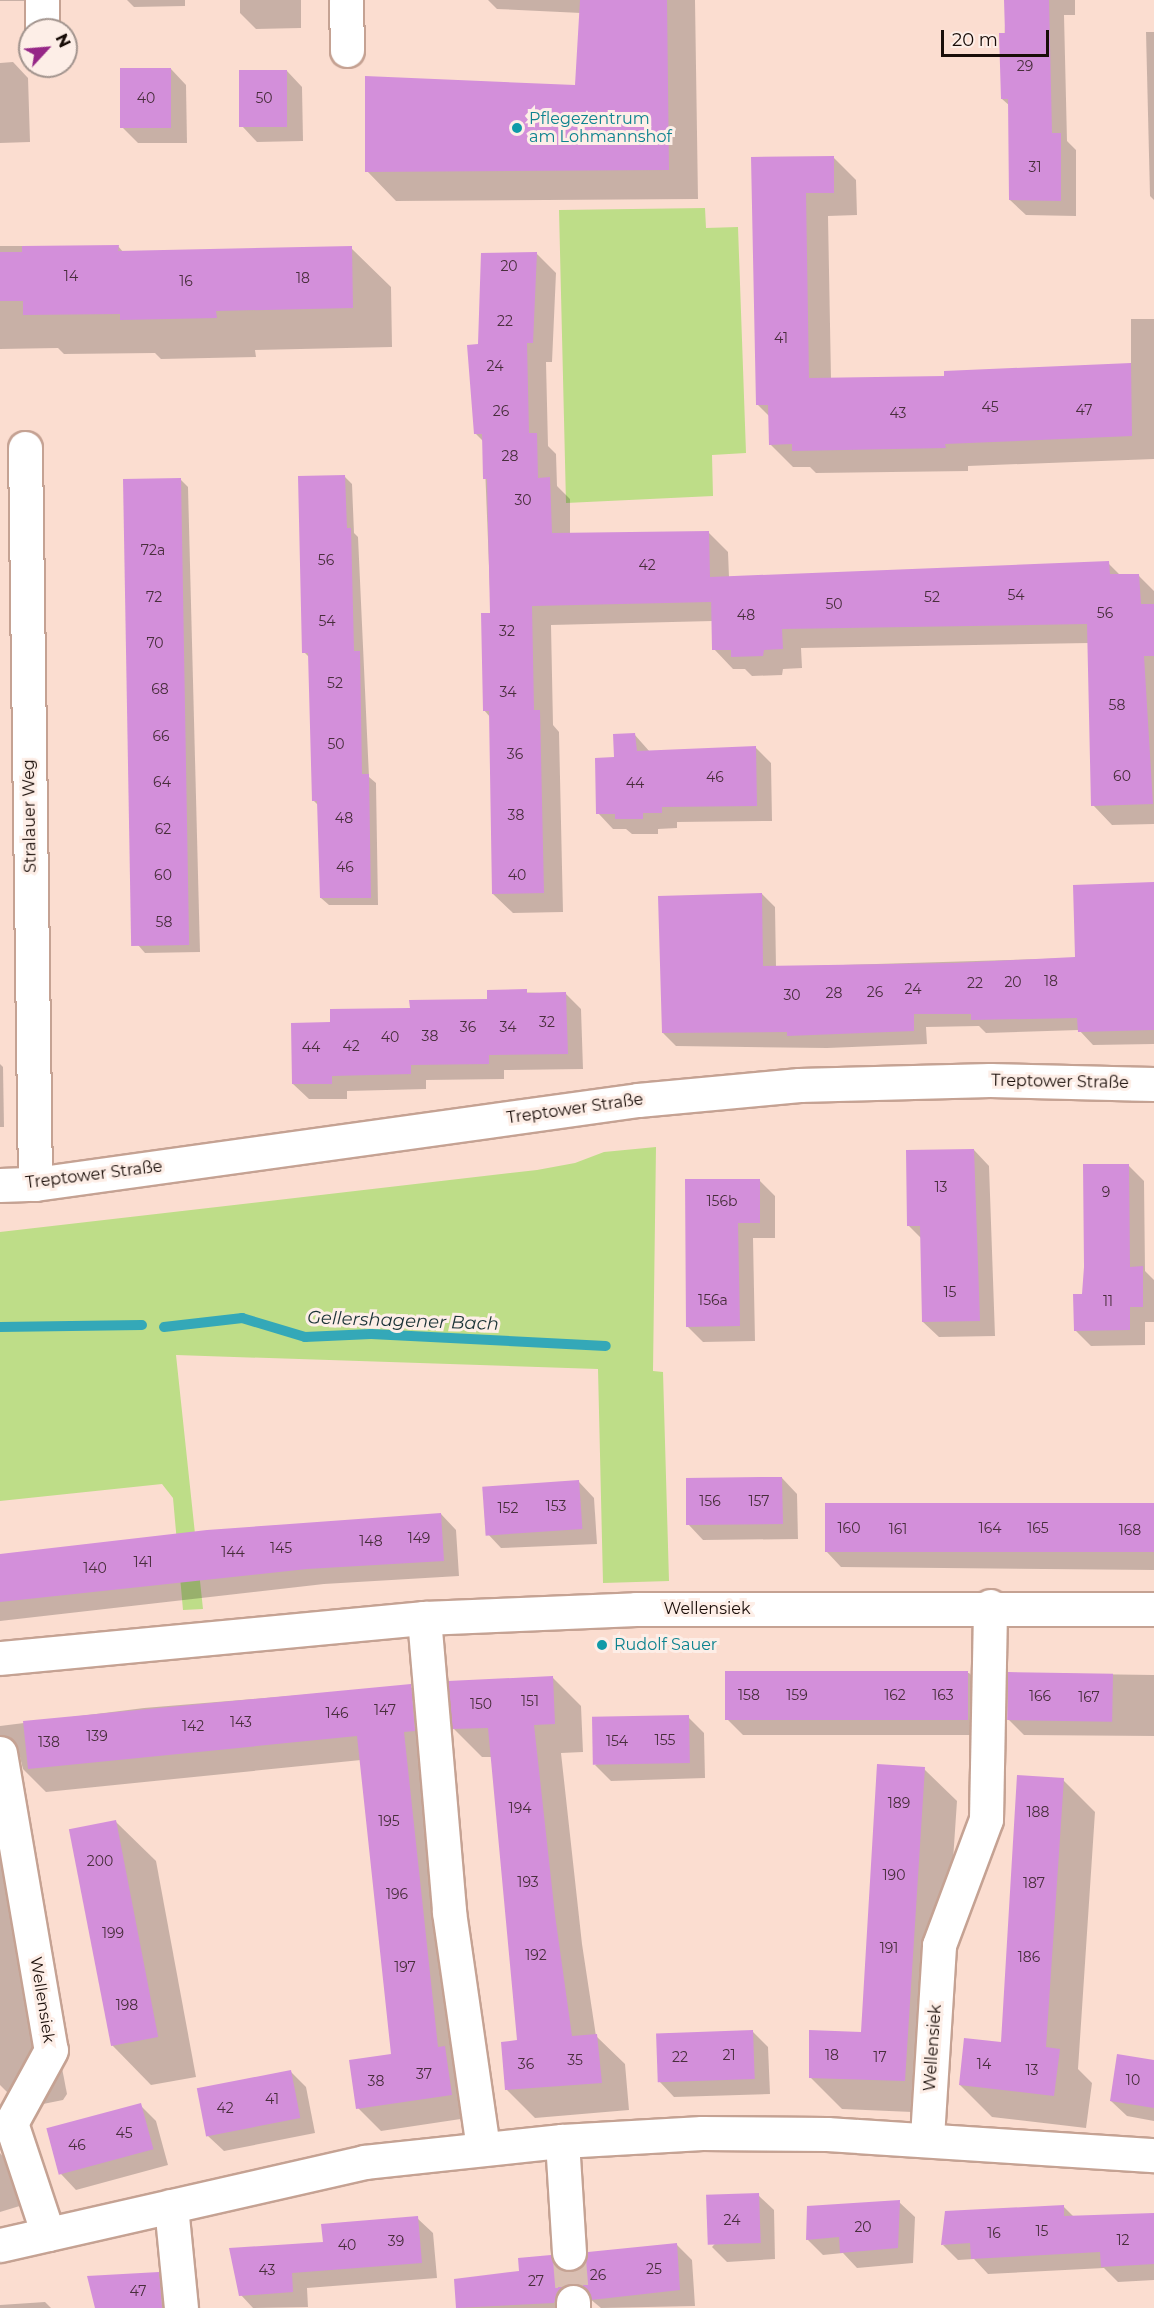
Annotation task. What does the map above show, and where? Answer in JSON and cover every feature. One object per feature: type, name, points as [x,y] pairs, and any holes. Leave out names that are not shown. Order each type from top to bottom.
[{"type":"street","points":[[42,0],[42,18]]},
{"type":"street","points":[[346,0],[347,50]]},
{"type":"street","name":"Stralauer Weg","points":[[25,448],[35,1184]]},
{"type":"street","name":"Treptower Straße","points":[[0,1185],[35,1184],[638,1100],[799,1085],[990,1080],[1154,1084]]},
{"type":"street","name":"Wellensiek","points":[[0,1658],[424,1618],[636,1609],[990,1606],[1154,1609]]},
{"type":"street","name":"Wellensiek","points":[[927,2137],[939,1945],[986,1820],[990,1606]]},
{"type":"street","points":[[424,1618],[449,1912],[483,2147]]},
{"type":"street","name":"Wellensiek","points":[[0,1754],[51,2050],[11,2123],[48,2234]]},
{"type":"street","points":[[0,2245],[364,2162],[483,2147],[713,2133],[927,2137],[1154,2155]]},
{"type":"street","points":[[562,2141],[569,2253]]},
{"type":"street","points":[[171,2206],[181,2308]]},
{"type":"green space","points":[[705,208],[706,228],[738,227],[746,453],[712,455],[713,496],[566,503],[559,210]]},
{"type":"green space","points":[[656,1147],[653,1371],[663,1372],[669,1581],[603,1583],[598,1369],[176,1355],[203,1609],[183,1610],[173,1498],[162,1484],[0,1501],[0,1232],[537,1170],[575,1163],[604,1152]]},
{"type":"building","name":"Pflegezentrum am Lohmannshof","points":[[580,0],[667,0],[669,170],[365,172],[365,76],[575,85]]},
{"type":"building","points":[[1004,0],[1049,0],[1052,133],[1061,133],[1061,201],[1009,200],[1008,99],[1001,99],[999,33],[1005,33]]},
{"type":"building","points":[[120,68],[171,68],[171,128],[120,128]]},
{"type":"building","points":[[239,70],[287,70],[287,127],[239,127]]},
{"type":"building","points":[[834,156],[834,193],[806,193],[809,378],[944,376],[944,371],[1131,363],[1132,436],[945,444],[946,448],[792,451],[792,444],[769,445],[768,405],[756,405],[751,157]]},
{"type":"building","points":[[119,245],[118,251],[352,246],[353,308],[216,311],[217,318],[120,320],[120,314],[23,315],[23,301],[0,301],[0,252],[22,252],[22,246]]},
{"type":"building","points":[[537,252],[533,343],[527,343],[529,433],[537,433],[538,478],[550,477],[552,533],[709,531],[710,577],[1109,561],[1110,574],[1139,574],[1141,604],[1154,604],[1154,656],[1144,656],[1153,804],[1091,806],[1087,624],[782,629],[783,649],[764,650],[763,656],[731,657],[731,650],[712,650],[711,595],[711,602],[532,606],[534,710],[540,710],[544,893],[492,894],[489,711],[483,711],[481,613],[490,613],[487,479],[483,479],[482,434],[474,434],[467,345],[478,344],[481,253]]},
{"type":"building","points":[[345,475],[347,528],[351,528],[354,651],[360,651],[362,774],[369,774],[371,898],[320,898],[317,801],[312,801],[308,653],[302,653],[298,476]]},
{"type":"building","points":[[181,478],[189,945],[131,946],[123,479]]},
{"type":"building","points":[[635,733],[637,751],[756,746],[757,806],[662,807],[662,813],[643,813],[643,819],[615,819],[615,814],[596,814],[595,758],[614,757],[613,734]]},
{"type":"building","points":[[1154,882],[1154,1030],[1078,1032],[1077,1018],[971,1020],[971,1014],[914,1014],[914,1031],[787,1036],[787,1032],[662,1033],[658,896],[762,893],[763,966],[956,963],[1075,957],[1073,885]]},
{"type":"building","points":[[527,989],[527,993],[566,992],[568,1054],[489,1055],[489,1064],[411,1065],[411,1074],[332,1076],[332,1084],[292,1084],[291,1023],[330,1022],[330,1009],[410,1008],[409,1000],[487,999],[487,990]]},
{"type":"building","points":[[974,1149],[980,1321],[922,1322],[920,1226],[907,1226],[906,1150]]},
{"type":"building","points":[[1083,1164],[1129,1164],[1130,1267],[1143,1266],[1143,1307],[1130,1307],[1130,1330],[1074,1331],[1073,1294],[1082,1294],[1084,1267]]},
{"type":"building","points":[[685,1179],[760,1179],[760,1223],[738,1223],[740,1326],[686,1327]]},
{"type":"building","points":[[782,1477],[783,1524],[686,1525],[686,1478]]},
{"type":"building","points":[[579,1480],[582,1529],[486,1536],[482,1487]]},
{"type":"building","points":[[825,1503],[1154,1503],[1154,1552],[825,1552]]},
{"type":"building","points":[[441,1513],[444,1561],[307,1569],[0,1602],[0,1554],[207,1530]]},
{"type":"building","points":[[725,1671],[968,1671],[968,1720],[725,1720]]},
{"type":"building","points":[[1008,1672],[1113,1674],[1112,1722],[1007,1720]]},
{"type":"building","points":[[553,1676],[555,1724],[534,1725],[555,1915],[572,2036],[597,2034],[602,2083],[505,2090],[501,2042],[517,2040],[488,1728],[452,1729],[448,1681]]},
{"type":"building","points":[[411,1684],[415,1731],[404,1732],[438,2047],[445,2046],[452,2095],[356,2109],[349,2060],[391,2054],[357,1736],[28,1769],[23,1721]]},
{"type":"building","points":[[689,1715],[690,1763],[593,1765],[592,1717]]},
{"type":"building","points":[[877,1764],[925,1767],[905,2081],[809,2078],[809,2030],[861,2032]]},
{"type":"building","points":[[1017,1775],[1064,1778],[1046,2047],[1060,2049],[1054,2096],[959,2085],[964,2038],[1001,2042]]},
{"type":"building","points":[[116,1820],[158,2037],[111,2046],[69,1829]]},
{"type":"building","points":[[753,2030],[755,2079],[658,2082],[656,2033]]},
{"type":"building","points":[[1117,2054],[1154,2060],[1154,2108],[1110,2101]]},
{"type":"building","points":[[291,2070],[300,2118],[206,2136],[197,2088]]},
{"type":"building","points":[[141,2103],[153,2149],[59,2175],[46,2128]]},
{"type":"building","points":[[759,2193],[761,2243],[708,2245],[706,2195]]},
{"type":"building","points":[[900,2200],[898,2248],[840,2253],[839,2237],[806,2240],[807,2206]]},
{"type":"building","points":[[1064,2205],[1064,2216],[1154,2213],[1154,2264],[1101,2267],[1100,2252],[971,2259],[970,2243],[941,2245],[945,2211]]},
{"type":"building","points":[[418,2216],[422,2263],[292,2273],[293,2292],[239,2296],[229,2248],[323,2242],[321,2224]]},
{"type":"building","points":[[677,2243],[680,2290],[591,2300],[583,2286],[572,2283],[557,2292],[554,2303],[456,2308],[454,2279],[519,2271],[518,2258],[551,2255],[560,2269],[571,2272],[585,2262],[588,2252]]},
{"type":"building","points":[[159,2272],[162,2308],[95,2308],[87,2276]]},
{"type":"waterway","name":"Gellershagener Bach","points":[[164,1327],[242,1318],[305,1337],[371,1334],[606,1346]]},
{"type":"waterway","name":"Gellershagener Bach","points":[[0,1327],[142,1325]]},
{"type":"tunnel","points":[[569,2253],[573,2302]]},
{"type":"place","name":"Pflegezentrum am Lohmannshof","points":[[517,128]]},
{"type":"place","name":"Rudolf Sauer","points":[[602,1645]]}]
